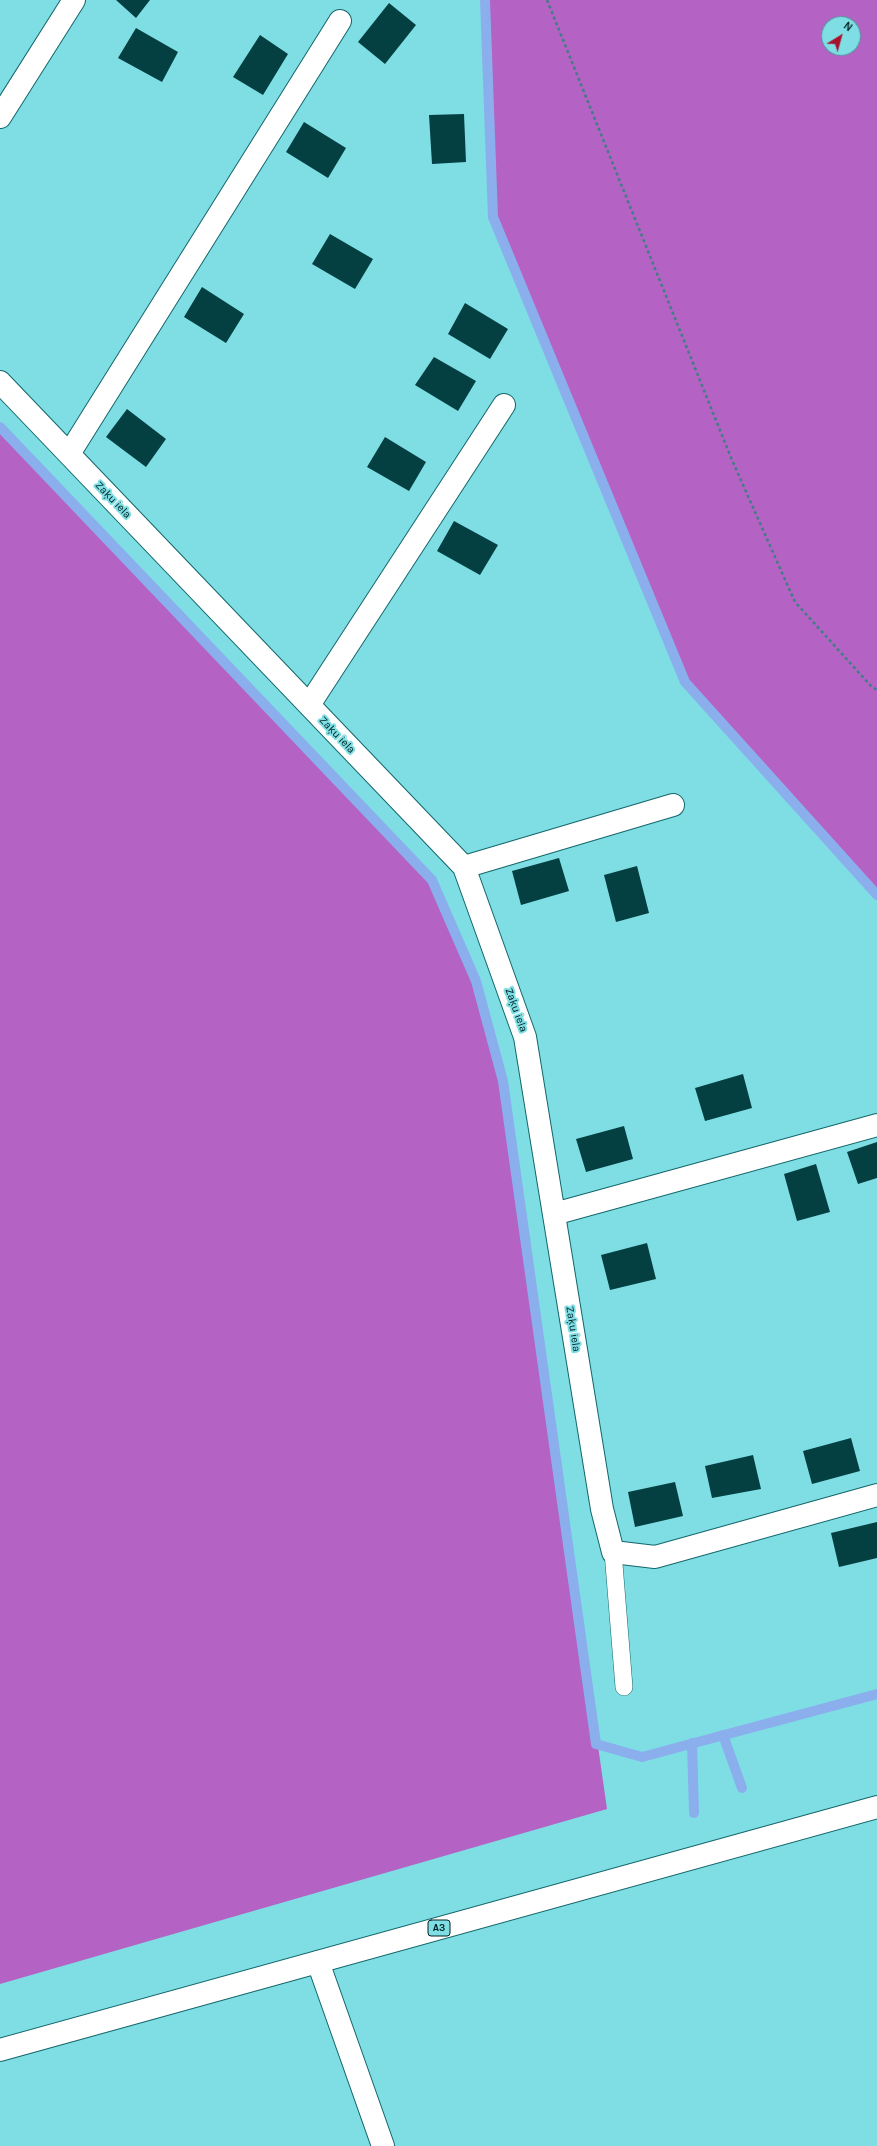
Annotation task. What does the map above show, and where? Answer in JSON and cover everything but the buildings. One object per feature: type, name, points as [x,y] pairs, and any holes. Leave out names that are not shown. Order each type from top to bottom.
[{"type":"main road","points":[[0,117],[74,0]]},
{"type":"main road","points":[[69,454],[340,21]]},
{"type":"main road","name":"Zaķu iela","points":[[0,382],[464,868],[525,1036],[602,1509],[613,1552]]},
{"type":"main road","points":[[309,705],[504,405]]},
{"type":"main road","points":[[464,868],[672,805]]},
{"type":"main road","points":[[554,1214],[877,1125]]},
{"type":"main road","points":[[613,1552],[655,1557],[877,1495]]},
{"type":"main road","name":"A3","points":[[0,2050],[877,1807]]},
{"type":"main road","points":[[318,1962],[383,2146]]},
{"type":"lane","points":[[613,1552],[624,1687]]},
{"type":"path","points":[[547,0],[732,460],[795,602],[871,686],[877,690]]},
{"type":"shaded area","points":[[485,0],[877,0],[877,895],[685,682],[493,217]]},
{"type":"shaded area","points":[[0,427],[432,880],[476,981],[503,1081],[607,1809],[0,1984]]},
{"type":"waterway","points":[[485,0],[493,217],[685,682],[877,895]]},
{"type":"waterway","points":[[0,427],[432,880],[476,981],[503,1081],[596,1744],[642,1757],[877,1694]]},
{"type":"waterway","points":[[723,1735],[742,1788]]},
{"type":"waterway","points":[[692,1743],[694,1813]]}]
